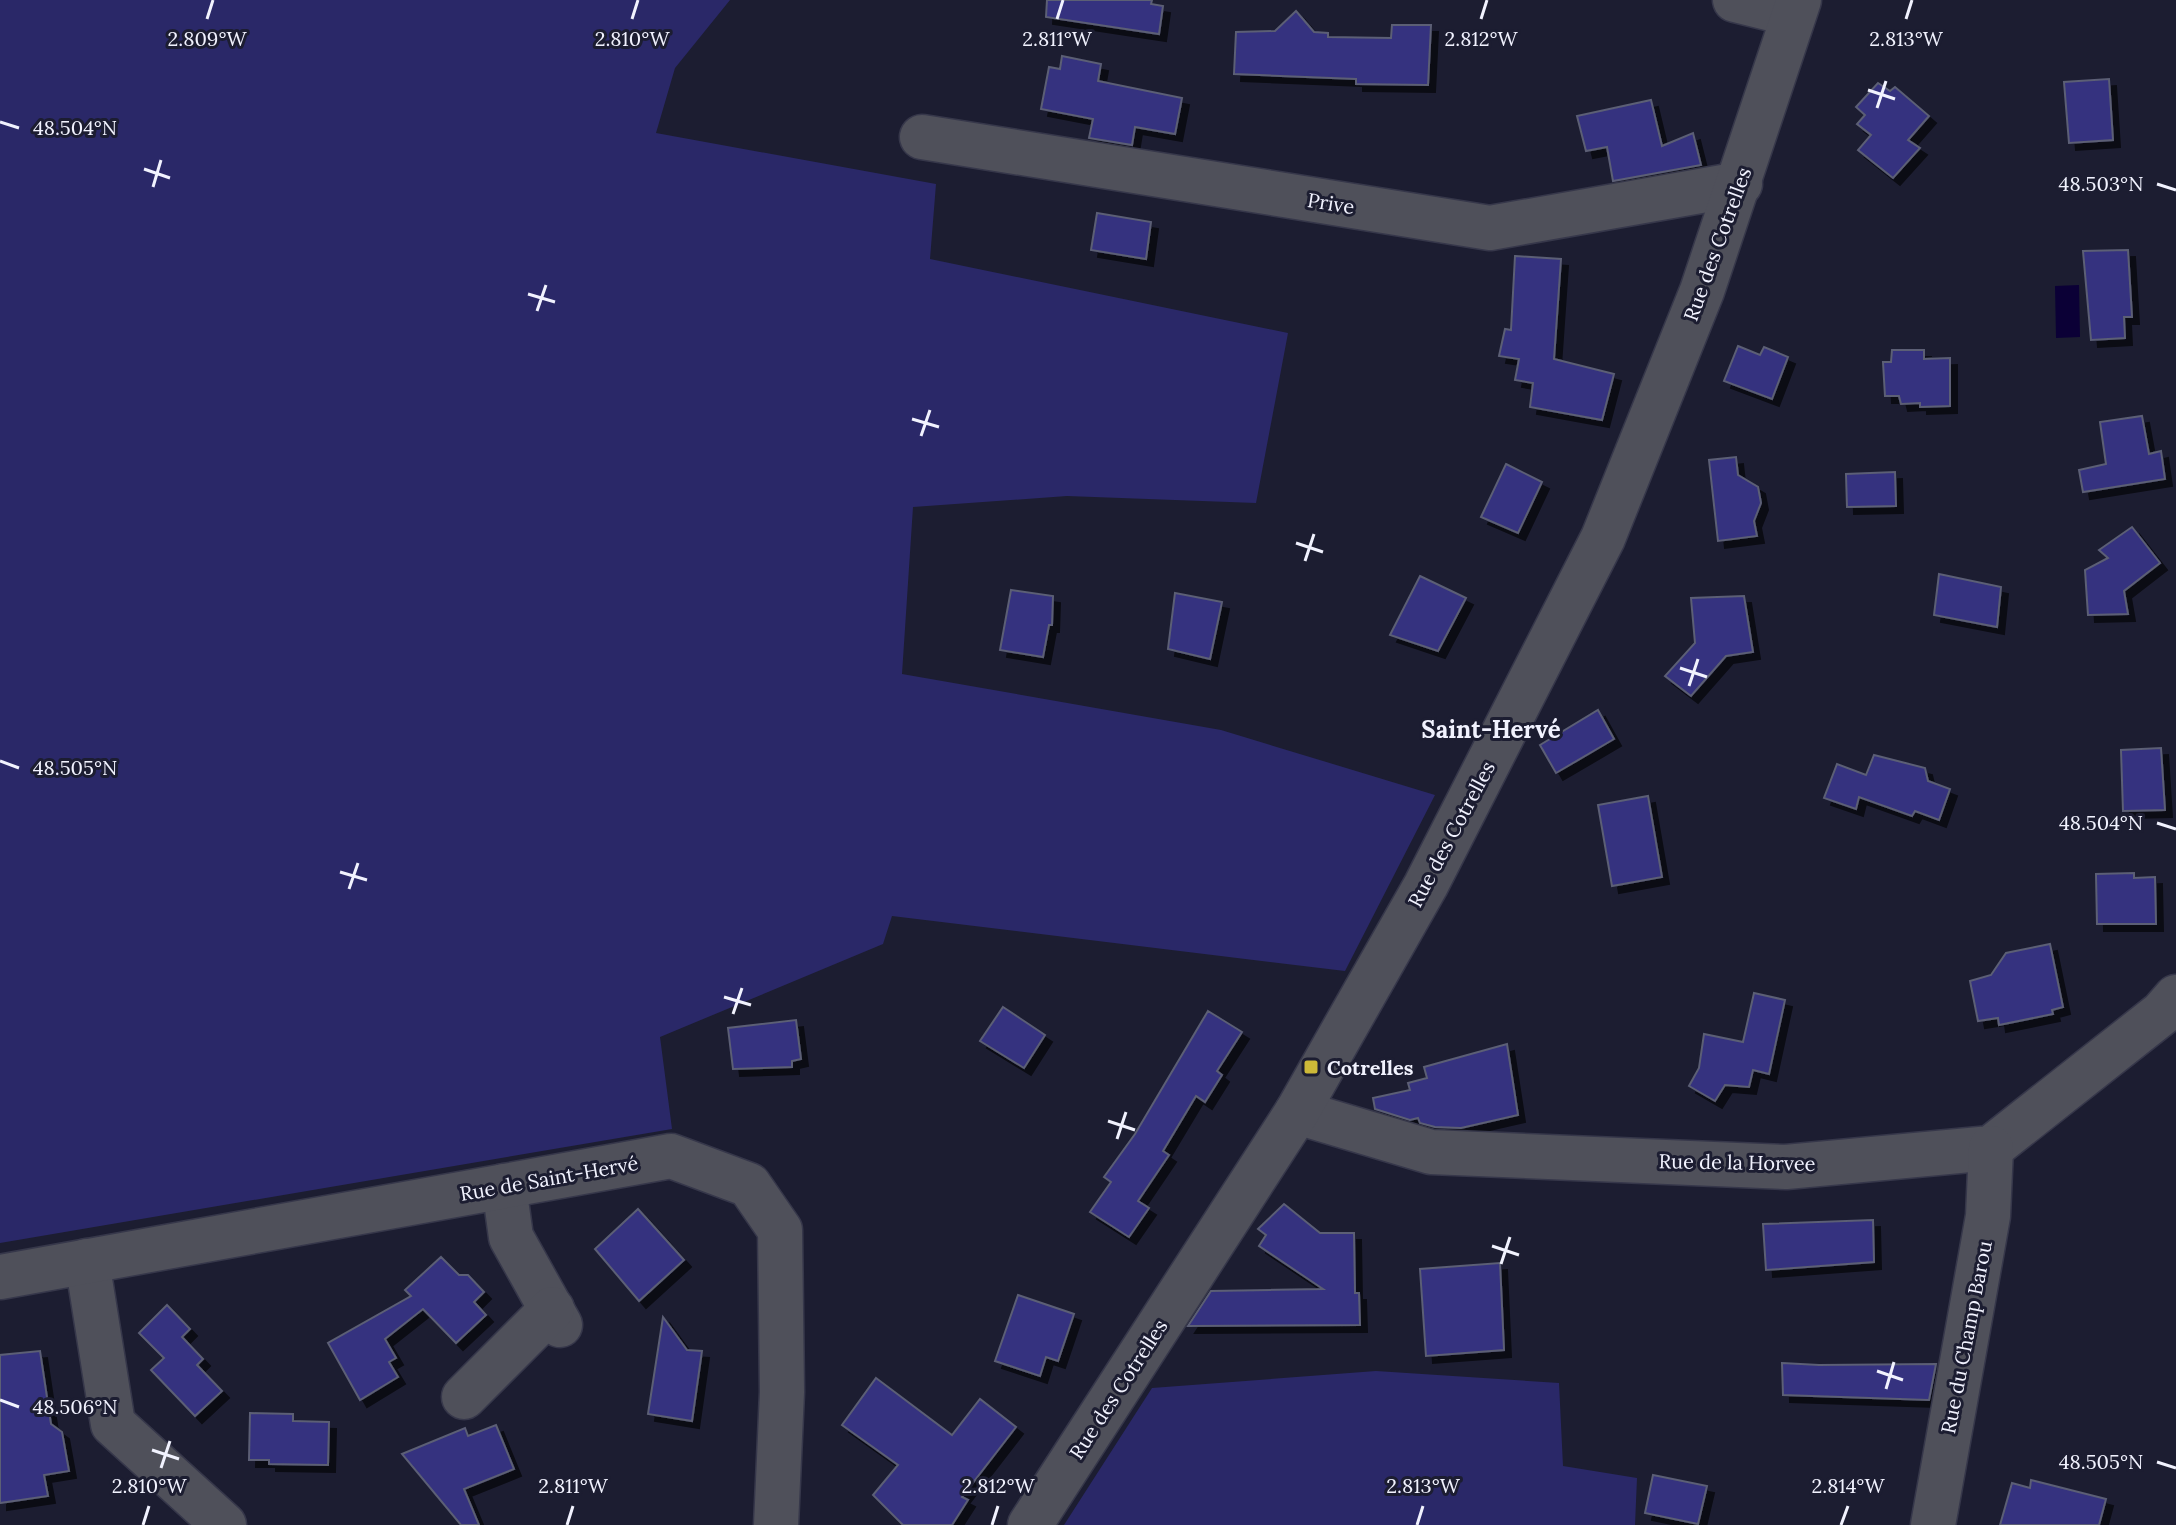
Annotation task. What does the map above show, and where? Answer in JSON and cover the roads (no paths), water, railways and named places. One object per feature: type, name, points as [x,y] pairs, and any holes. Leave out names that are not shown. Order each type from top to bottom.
[{"type":"street","points":[[1735,0],[1796,7]]},
{"type":"street","name":"Rue des Cotrelles","points":[[1030,1525],[1297,1112],[1426,885],[1603,538],[1702,291],[1740,184],[1796,7]]},
{"type":"street","name":"Prive","points":[[922,137],[1490,228],[1740,184]]},
{"type":"street","points":[[1991,1148],[2162,1013],[2176,997]]},
{"type":"street","name":"Rue de la Horvee","points":[[1297,1112],[1431,1152],[1446,1153],[1786,1167],[1991,1148]]},
{"type":"street","name":"Rue du Champ Barou","points":[[1933,1525],[1988,1216],[1991,1148]]},
{"type":"street","name":"Rue de Saint-Hervé","points":[[0,1277],[671,1156],[749,1185],[780,1230],[782,1392],[776,1525]]},
{"type":"street","points":[[464,1397],[556,1317],[511,1237],[504,1186]]},
{"type":"street","points":[[87,1261],[113,1424],[224,1525]]},
{"type":"place","name":"Cotrelles","points":[[1311,1067]]},
{"type":"district","name":"Saint-Hervé","points":[[1491,729]]}]
